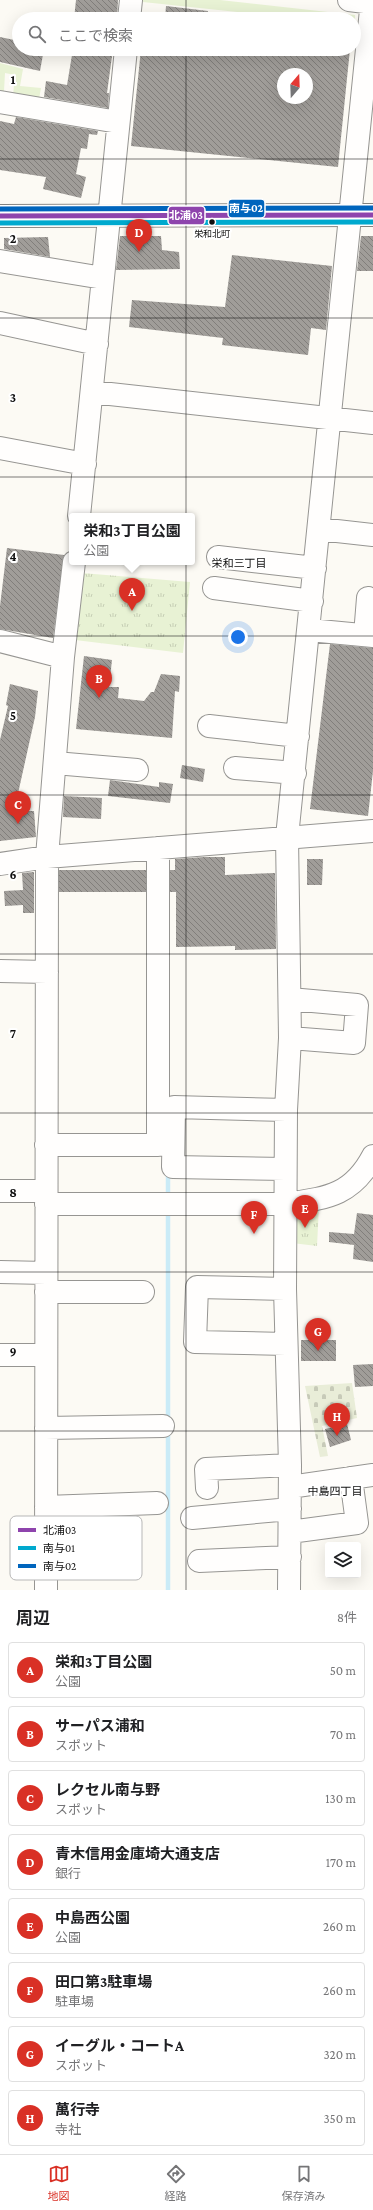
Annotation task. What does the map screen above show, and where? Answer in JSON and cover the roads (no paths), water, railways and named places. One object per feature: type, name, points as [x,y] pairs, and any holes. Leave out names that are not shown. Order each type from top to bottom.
[{"type":"highway","points":[[0,216],[108,217],[373,215]]},
{"type":"street","points":[[130,12],[131,0]]},
{"type":"street","points":[[289,1590],[290,1465],[285,1289],[286,1110],[290,1038],[287,837],[295,773],[372,2],[349,0]]},
{"type":"street","points":[[79,513],[125,56]]},
{"type":"street","points":[[0,102],[118,122]]},
{"type":"street","points":[[1,267],[103,278]]},
{"type":"street","points":[[0,323],[97,344]]},
{"type":"street","points":[[92,392],[373,423]]},
{"type":"street","points":[[0,448],[85,464]]},
{"type":"street","points":[[319,529],[373,535]]},
{"type":"street","points":[[218,557],[315,568]]},
{"type":"street","points":[[46,1516],[47,857],[63,657],[74,565]]},
{"type":"street","points":[[214,588],[312,600]]},
{"type":"street","points":[[309,630],[369,636],[368,598]]},
{"type":"street","points":[[0,641],[63,657]]},
{"type":"street","points":[[209,726],[298,736]]},
{"type":"street","points":[[55,763],[137,770]]},
{"type":"street","points":[[235,768],[295,773]]},
{"type":"street","points":[[0,864],[47,857],[373,831]]},
{"type":"street","points":[[46,1145],[158,1145],[158,848]]},
{"type":"street","points":[[0,971],[47,972]]},
{"type":"street","points":[[290,999],[357,1005],[354,1043],[290,1038]]},
{"type":"street","points":[[285,1169],[173,1167],[174,1107],[286,1110]]},
{"type":"street","points":[[0,1191],[46,1197],[286,1204],[322,1198],[351,1186],[370,1169]]},
{"type":"street","points":[[0,1272],[46,1282],[143,1292]]},
{"type":"street","points":[[285,1289],[197,1287],[195,1342],[286,1344]]},
{"type":"street","points":[[0,1355],[46,1355]]},
{"type":"street","points":[[46,1428],[163,1426]]},
{"type":"street","points":[[207,1488],[206,1469],[290,1465]]},
{"type":"street","points":[[290,1487],[373,1475]]},
{"type":"street","points":[[290,1532],[357,1523],[351,1478]]},
{"type":"street","points":[[46,1507],[157,1503]]},
{"type":"street","points":[[192,1518],[290,1509]]},
{"type":"street","points":[[199,1561],[290,1558]]},
{"type":"waterway","points":[[168,1170],[168,1199]]},
{"type":"waterway","points":[[168,1210],[168,1421]]},
{"type":"waterway","points":[[168,1430],[168,1590]]},
{"type":"place","name":"栄和北町","points":[[212,222]]},
{"type":"place","name":"青木信用金庫埼大通支店","points":[[139,252]]},
{"type":"place","name":"栄和3丁目公園","points":[[132,611]]},
{"type":"place","name":"サーパス浦和","points":[[99,698]]},
{"type":"place","name":"レクセル南与野","points":[[18,824]]},
{"type":"place","name":"中島西公園","points":[[305,1228]]},
{"type":"place","name":"田口第3駐車場","points":[[254,1234]]},
{"type":"place","name":"イーグル・コートA","points":[[318,1351]]},
{"type":"place","name":"萬行寺","points":[[337,1436]]},
{"type":"district","name":"栄和三丁目","points":[[239,563]]},
{"type":"district","name":"中島四丁目","points":[[335,1491]]}]
